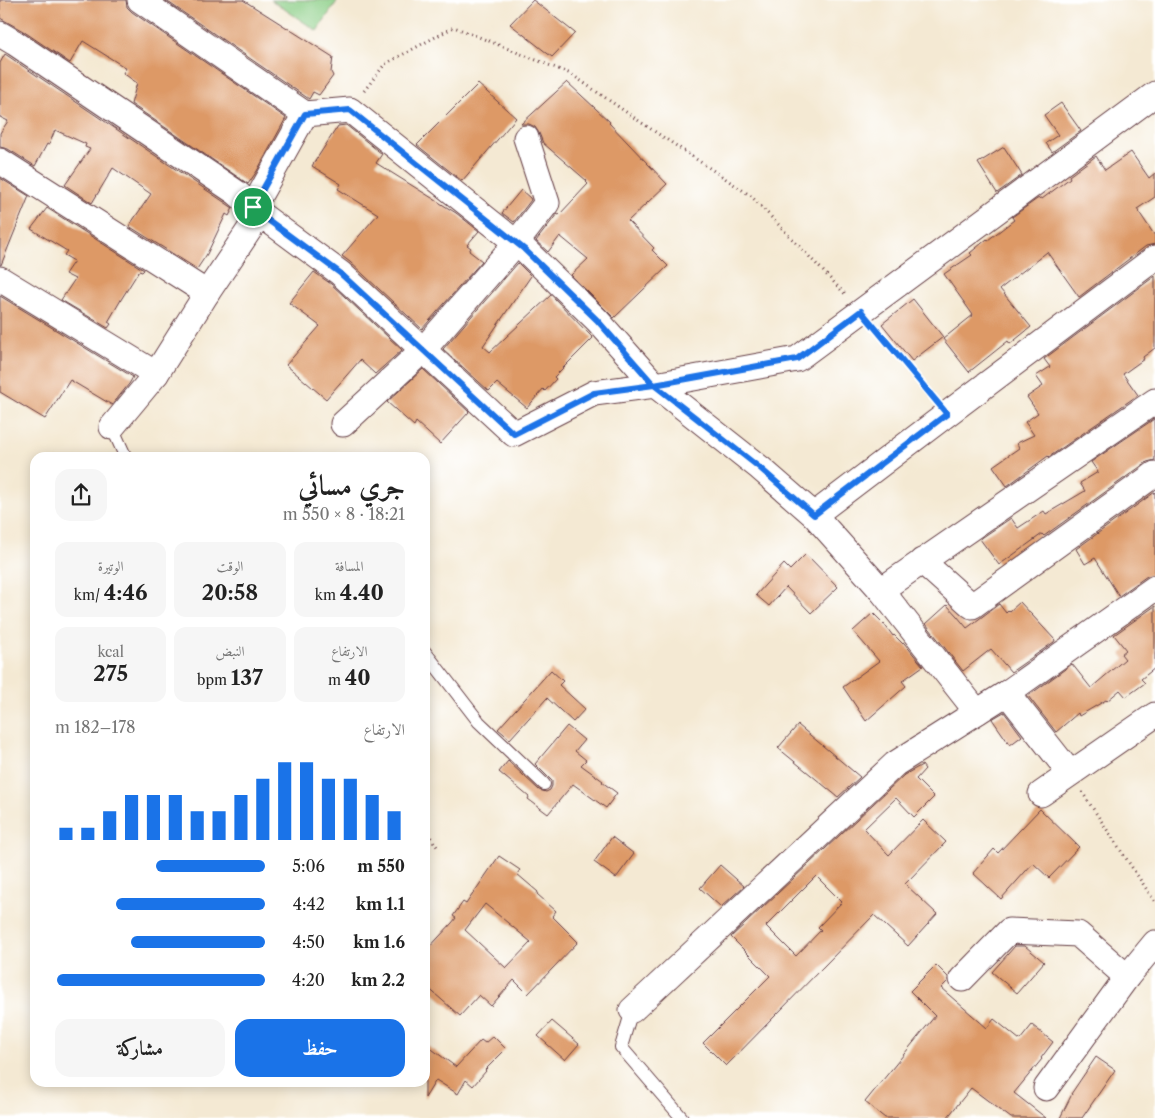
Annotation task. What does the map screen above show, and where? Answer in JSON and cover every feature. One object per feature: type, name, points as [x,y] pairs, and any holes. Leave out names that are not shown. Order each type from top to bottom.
[{"type":"street","points":[[140,0],[305,114],[350,110],[516,244],[597,320],[654,385],[760,468],[814,515],[881,590],[977,712]]},
{"type":"street","points":[[0,34],[236,193],[256,211],[340,273],[514,434],[594,393],[654,385],[797,359],[1155,94]]},
{"type":"street","points":[[112,427],[156,374],[207,293],[256,211],[305,114]]},
{"type":"street","points":[[343,424],[423,350],[516,244],[547,203],[526,138]]},
{"type":"street","points":[[0,161],[207,293]]},
{"type":"street","points":[[814,515],[1155,258]]},
{"type":"street","points":[[0,278],[156,374]]},
{"type":"street","points":[[881,590],[1155,401]]},
{"type":"street","points":[[922,562],[972,606],[1155,474]]},
{"type":"street","points":[[632,1010],[895,764],[1007,693],[1155,588]]},
{"type":"street","points":[[1007,693],[1070,773]]},
{"type":"street","points":[[1041,794],[1155,715]]},
{"type":"street","points":[[962,979],[1009,932],[1078,934],[1127,977]]},
{"type":"street","points":[[1046,1088],[1127,977],[1155,943]]},
{"type":"lane","points":[[112,427],[123,452]]},
{"type":"lane","points":[[430,658],[479,722],[544,784]]},
{"type":"lane","points":[[632,1010],[621,1047],[682,1118]]},
{"type":"path","points":[[350,110],[384,64],[454,27],[571,74],[751,196],[861,311],[947,414]]},
{"type":"path","points":[[1070,773],[1155,902]]},
{"type":"path","points":[[430,836],[438,848]]},
{"type":"green space","points":[[271,0],[338,0],[317,31]]},
{"type":"building","points":[[0,0],[126,0],[127,7],[132,12],[286,118],[248,184],[131,104],[137,83],[123,73],[126,68],[83,41],[70,63],[23,31],[0,18]]},
{"type":"building","points":[[165,0],[243,0],[333,57],[331,72],[333,76],[319,95],[313,92],[309,99]]},
{"type":"building","points":[[533,0],[575,33],[552,57],[510,24]]},
{"type":"building","points":[[5,54],[233,208],[229,216],[226,214],[207,254],[197,269],[129,226],[151,194],[113,168],[92,203],[65,185],[90,149],[85,147],[86,144],[55,130],[49,145],[47,144],[35,166],[8,149],[0,147],[0,133],[8,121],[0,117],[0,63]]},
{"type":"building","points":[[567,82],[610,122],[667,184],[628,221],[668,266],[614,318],[571,275],[588,259],[560,236],[548,252],[536,241],[557,214],[559,215],[588,184],[587,181],[543,143],[535,127],[529,124],[521,124]]},
{"type":"building","points":[[478,84],[516,118],[462,181],[417,145]]},
{"type":"building","points":[[1061,103],[1081,131],[1052,152],[1046,143],[1058,135],[1044,115]]},
{"type":"building","points":[[346,125],[382,154],[376,163],[456,213],[479,231],[467,245],[471,248],[469,251],[482,261],[422,329],[342,256],[378,214],[338,189],[341,184],[312,166],[338,126]]},
{"type":"building","points":[[1004,147],[1022,175],[997,193],[978,163]]},
{"type":"building","points":[[1131,152],[1149,178],[1155,173],[1155,197],[1137,209],[1155,236],[1155,244],[1146,246],[1079,297],[1047,252],[1000,289],[1031,327],[1010,344],[1008,341],[969,372],[943,339],[973,315],[944,274],[972,255],[970,253],[1014,220],[1012,217],[1037,199],[1042,199],[1096,156],[1105,170]]},
{"type":"building","points":[[0,178],[29,196],[1,265],[0,265]]},
{"type":"building","points":[[521,190],[531,200],[514,222],[502,213]]},
{"type":"building","points":[[47,208],[144,270],[142,272],[139,271],[122,298],[108,322],[111,324],[108,328],[61,300],[75,279],[65,274],[74,261],[64,255],[67,251],[31,229]]},
{"type":"building","points":[[518,263],[531,276],[483,346],[490,352],[551,295],[593,338],[554,377],[556,379],[545,391],[543,389],[527,408],[497,383],[489,391],[443,349]]},
{"type":"building","points":[[314,272],[331,284],[402,350],[375,374],[360,360],[326,399],[286,365],[320,326],[289,303]]},
{"type":"building","points":[[1155,276],[1155,348],[1143,357],[1144,359],[1123,374],[1138,395],[1007,486],[993,466],[1019,448],[1017,443],[1034,435],[1025,422],[1038,413],[1027,397],[1043,386],[1036,376],[1050,367],[1044,359]]},
{"type":"building","points":[[0,296],[133,377],[112,405],[70,380],[45,419],[0,392]]},
{"type":"building","points":[[913,299],[943,337],[912,361],[882,324]]},
{"type":"building","points":[[423,369],[469,412],[440,444],[416,422],[414,426],[387,402]]},
{"type":"building","points":[[1154,419],[1155,460],[1147,462],[1044,536],[1042,534],[999,565],[980,539],[1011,518],[1018,528],[1044,511],[1046,514],[1085,491],[1080,483],[1098,472],[1091,462]]},
{"type":"building","points":[[1155,492],[1155,574],[1147,576],[1119,596],[1095,558],[1085,564],[1076,549]]},
{"type":"building","points":[[806,554],[838,587],[811,613],[786,587],[769,606],[756,595],[784,564],[790,570]]},
{"type":"building","points":[[1020,602],[1055,640],[1011,672],[991,649],[963,671],[926,624],[947,605],[967,628],[999,604],[1006,613]]},
{"type":"building","points":[[1155,606],[1155,668],[1141,679],[1145,683],[1126,697],[1120,690],[1107,701],[1079,716],[1078,713],[1056,732],[1028,696],[1072,664],[1091,688],[1125,659],[1121,654],[1126,650],[1114,635]]},
{"type":"building","points":[[873,613],[893,636],[904,643],[923,666],[902,681],[906,686],[866,721],[843,687],[879,661],[853,631]]},
{"type":"building","points":[[551,670],[563,681],[559,685],[585,709],[573,722],[547,698],[510,739],[498,729]]},
{"type":"building","points":[[1004,712],[1022,736],[1010,745],[992,719]]},
{"type":"building","points":[[798,725],[860,777],[838,797],[778,748]]},
{"type":"building","points":[[567,726],[584,740],[575,751],[586,760],[581,765],[617,793],[606,808],[573,784],[548,814],[528,799],[529,797],[499,772],[508,761],[539,790],[546,792],[550,790],[552,781],[535,764]]},
{"type":"building","points":[[922,765],[925,769],[916,779],[934,797],[914,817],[896,798],[864,829],[889,855],[923,820],[946,842],[905,884],[937,914],[908,946],[874,915],[726,1066],[703,1043],[770,976],[731,937],[904,775]],"holes":[[[816,876],[842,902],[818,927],[821,930],[796,956],[766,926]]]},
{"type":"building","points":[[1040,809],[1079,847],[1049,878],[1033,863],[1001,899],[973,873],[994,849],[998,853]]},
{"type":"building","points":[[612,837],[634,854],[616,878],[594,862]]},
{"type":"building","points":[[499,856],[520,870],[517,874],[556,911],[552,916],[578,942],[528,994],[514,980],[491,1006],[479,995],[460,1016],[430,989],[430,947],[456,918],[453,916],[463,902],[466,904]],"holes":[[[485,904],[531,942],[506,968],[465,930]]]},
{"type":"building","points":[[720,865],[744,886],[721,907],[700,888]]},
{"type":"building","points":[[1015,946],[1025,946],[1044,962],[1017,993],[992,972]]},
{"type":"building","points":[[936,965],[948,977],[948,981],[941,988],[987,1028],[994,1019],[1020,1040],[1032,1025],[1053,1042],[1042,1059],[1014,1093],[1046,1118],[1011,1118],[971,1088],[947,1118],[885,1118],[865,1102],[935,1016],[910,991]]},
{"type":"building","points":[[552,1021],[579,1044],[565,1060],[538,1036]]},
{"type":"building","points":[[493,1036],[506,1049],[485,1070],[473,1086],[466,1080],[458,1094],[436,1080],[425,1098],[425,1087],[430,1087],[430,1048],[456,1067],[481,1040],[485,1043]]},
{"type":"building","points":[[1096,1057],[1115,1070],[1082,1118],[1060,1118],[1071,1094]]},
{"type":"route","points":[[253,207],[305,114],[350,110],[524,249],[597,320],[654,385],[797,359],[861,311],[947,414],[814,515],[760,468],[654,385],[594,393],[514,434],[340,273],[253,207]]}]
